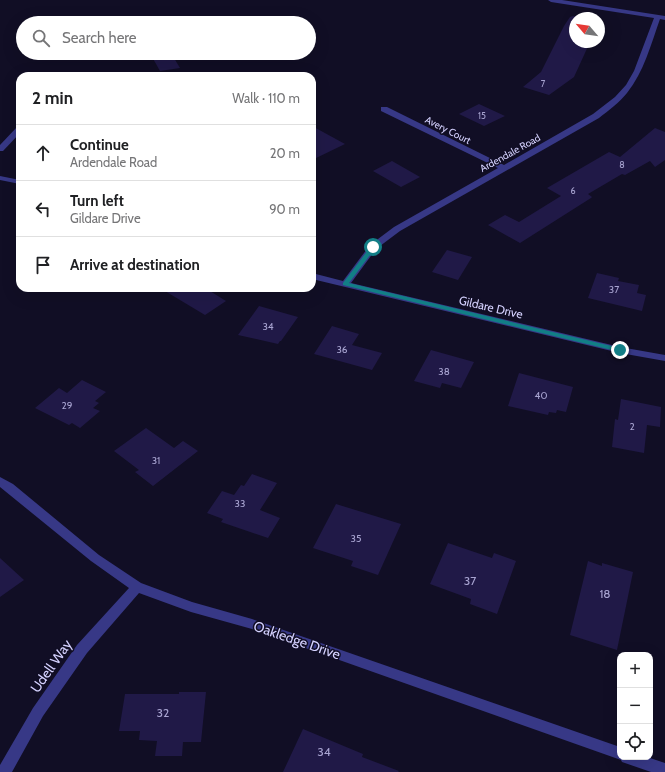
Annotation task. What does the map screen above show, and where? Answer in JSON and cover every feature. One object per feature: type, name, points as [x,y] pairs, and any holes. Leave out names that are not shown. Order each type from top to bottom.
[{"type":"street","points":[[550,0],[662,18]]},
{"type":"street","name":"Ardendale Road","points":[[345,284],[373,247],[397,229],[596,116],[616,101],[629,86],[662,18]]},
{"type":"street","name":"Avery Court","points":[[384,109],[503,168]]},
{"type":"street","points":[[0,149],[16,133]]},
{"type":"street","points":[[0,178],[16,181]]},
{"type":"street","name":"Gildare Drive","points":[[316,277],[620,350],[665,358]]},
{"type":"street","name":"Oakledge Drive","points":[[0,481],[9,486],[94,558],[137,587],[191,607],[252,624],[617,753]]},
{"type":"street","name":"Udell Way","points":[[4,772],[38,712],[82,649],[137,587]]},
{"type":"street","points":[[636,760],[665,770]]},
{"type":"building","points":[[569,18],[569,48],[587,48],[574,77],[549,95],[523,87],[541,72]]},
{"type":"building","points":[[154,60],[175,60],[180,68],[160,71]]},
{"type":"building","points":[[479,104],[505,116],[484,126],[459,114]]},
{"type":"building","points":[[316,128],[345,144],[316,158]]},
{"type":"building","points":[[655,128],[665,132],[665,160],[655,167],[650,161],[625,175],[622,174],[588,194],[592,197],[591,198],[520,243],[488,225],[505,215],[519,222],[561,196],[547,188],[609,152],[620,157]]},
{"type":"building","points":[[392,161],[420,177],[401,187],[373,171]]},
{"type":"building","points":[[447,250],[472,257],[458,280],[432,272]]},
{"type":"building","points":[[597,273],[619,278],[618,281],[639,285],[637,293],[646,295],[642,311],[588,298]]},
{"type":"building","points":[[167,292],[211,292],[226,301],[205,315]]},
{"type":"building","points":[[259,306],[298,317],[278,344],[238,335]]},
{"type":"building","points":[[332,326],[359,334],[352,345],[382,353],[372,370],[314,354]]},
{"type":"building","points":[[431,350],[474,362],[461,388],[442,383],[440,388],[414,381]]},
{"type":"building","points":[[519,373],[573,387],[566,412],[557,410],[556,413],[549,412],[548,415],[508,406]]},
{"type":"building","points":[[82,380],[106,392],[95,401],[99,403],[93,408],[100,411],[80,428],[72,423],[69,425],[35,408],[59,388],[67,393]]},
{"type":"building","points":[[621,399],[661,407],[660,427],[647,425],[644,453],[612,447],[615,419],[618,420]]},
{"type":"building","points":[[146,428],[174,448],[183,441],[198,451],[153,486],[135,472],[139,470],[114,451]]},
{"type":"building","points":[[252,474],[277,483],[260,510],[280,518],[268,538],[221,522],[223,519],[207,513],[222,491],[234,495],[241,485],[244,486]]},
{"type":"building","points":[[336,504],[401,524],[378,575],[351,566],[353,561],[313,548]]},
{"type":"building","points":[[448,543],[492,558],[494,553],[516,561],[497,614],[470,604],[471,599],[430,584]]},
{"type":"building","points":[[0,558],[24,580],[0,597]]},
{"type":"building","points":[[588,561],[602,566],[602,563],[633,572],[617,650],[570,635]]},
{"type":"building","points":[[179,692],[206,692],[201,742],[183,742],[182,756],[155,756],[157,741],[139,740],[140,731],[119,731],[125,694],[179,694]]},
{"type":"building","points":[[303,729],[363,754],[362,757],[399,771],[283,772]]},
{"type":"route","points":[[373,247],[345,284],[620,350]]}]
